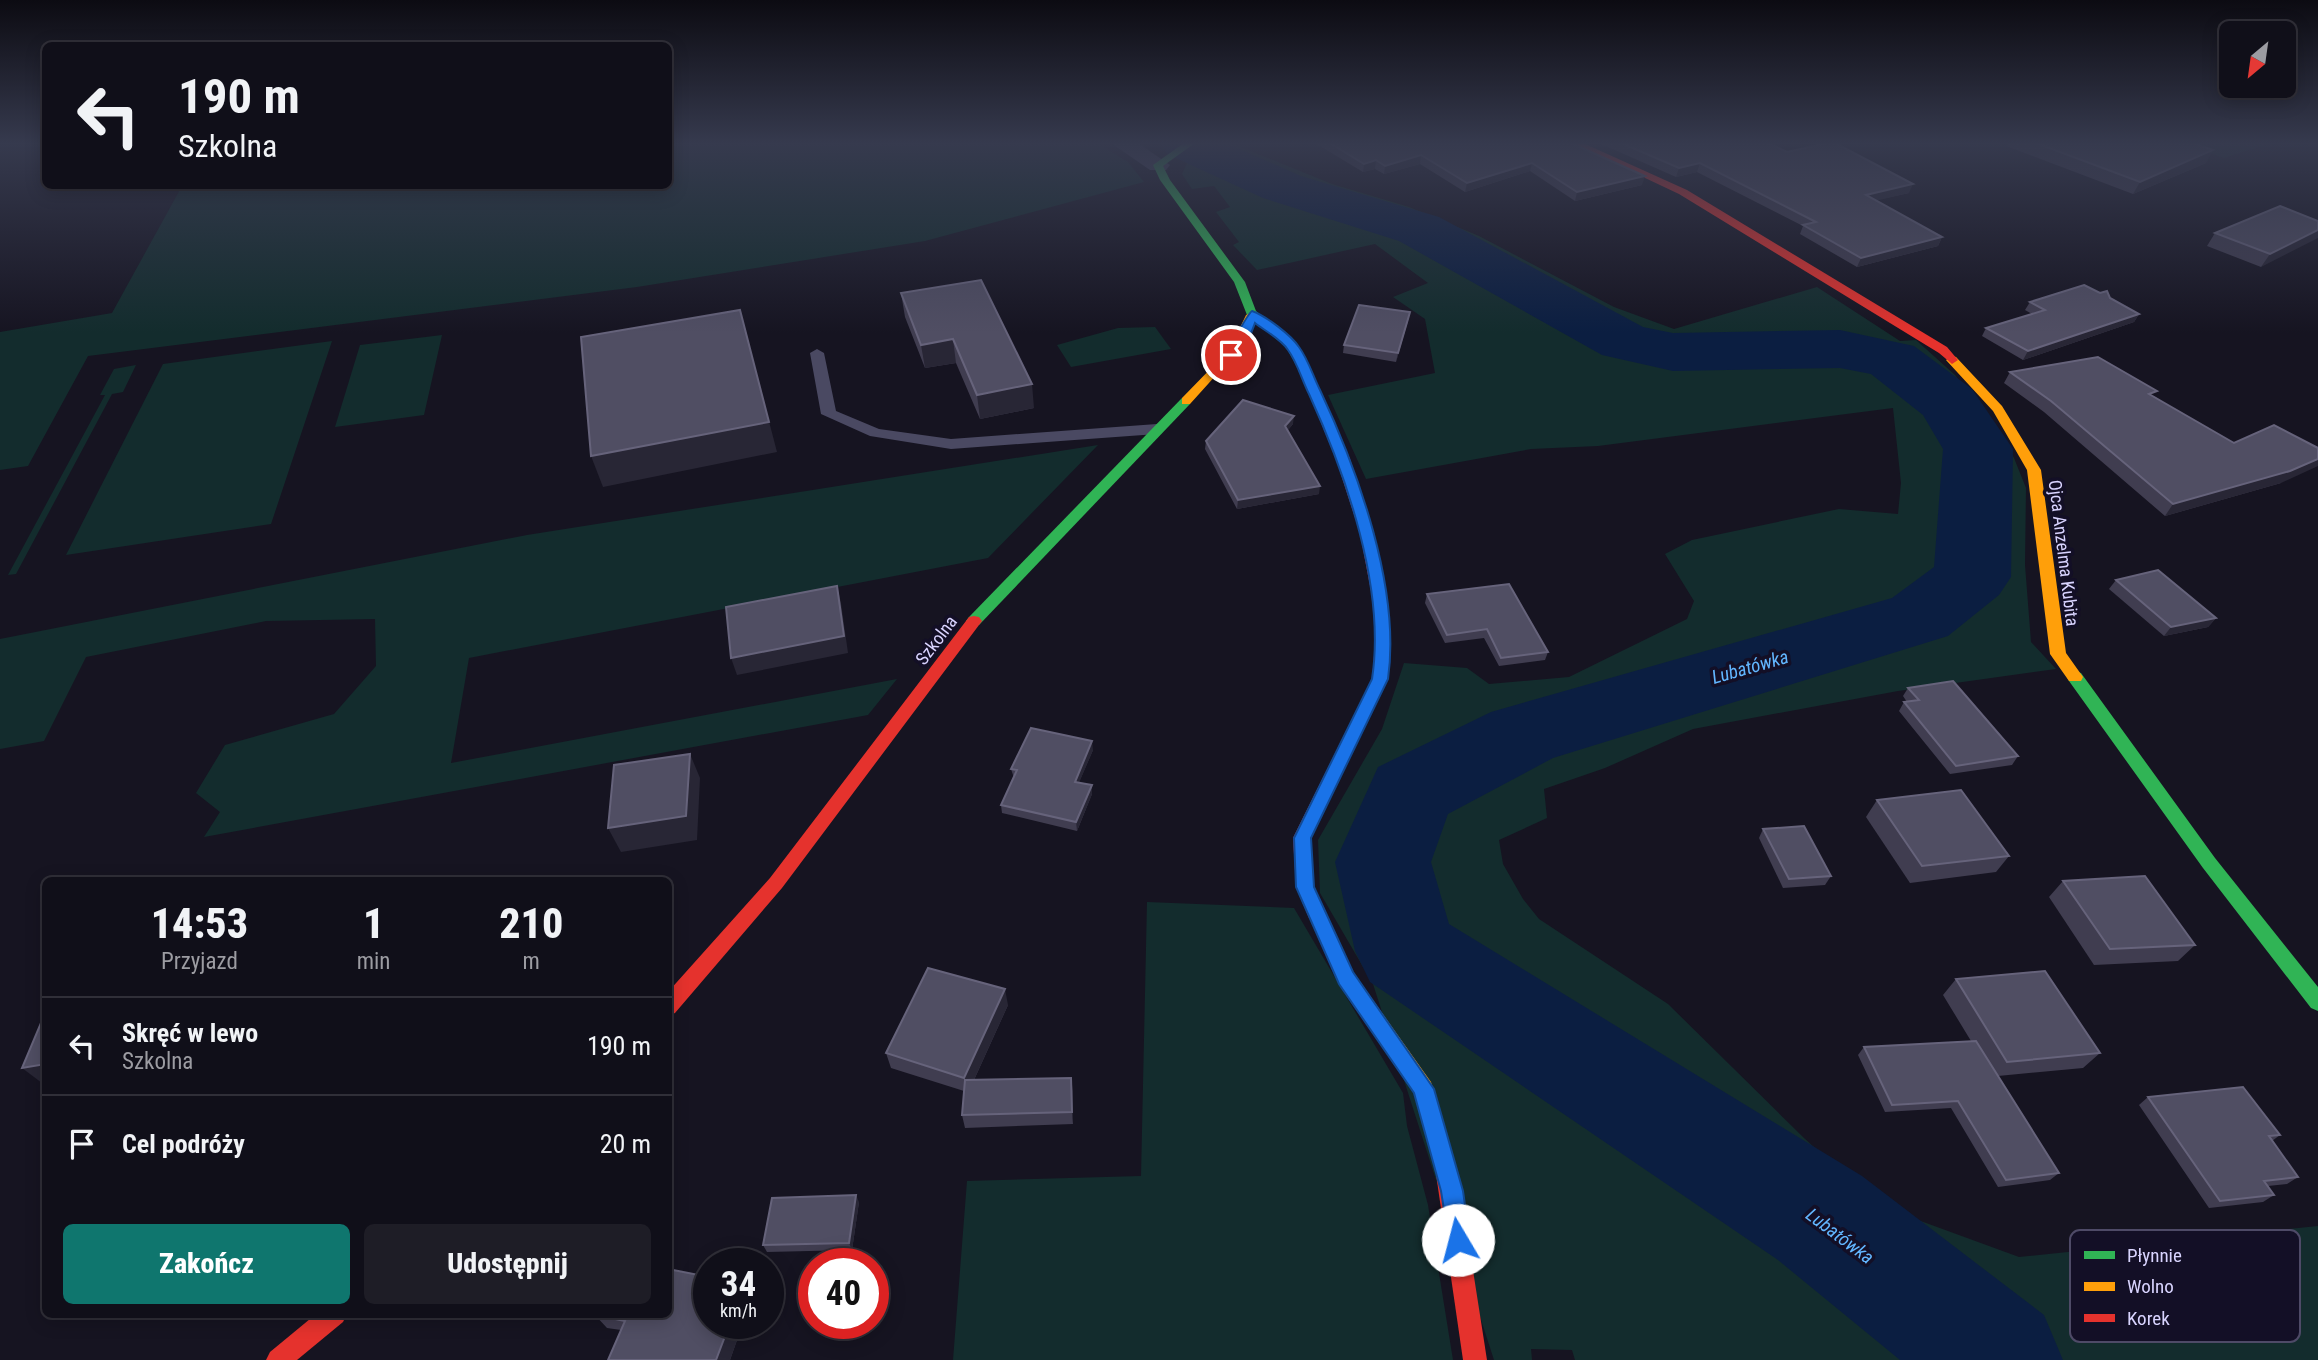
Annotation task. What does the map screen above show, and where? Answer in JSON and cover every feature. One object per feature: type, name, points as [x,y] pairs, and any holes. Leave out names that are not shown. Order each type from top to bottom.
[{"type":"street","points":[[1183,206],[1212,243],[1241,286],[1252,315],[1293,347],[1334,435],[1363,520],[1375,576],[1384,650],[1380,679],[1303,838],[1305,887],[1346,978],[1423,1089],[1452,1191],[1475,1360]]},
{"type":"street","name":"Ojca Anzelma Kubita","points":[[1707,206],[1943,350],[1998,409],[2034,470],[2058,653],[2209,863],[2318,1002]]},
{"type":"street","name":"Szkolna","points":[[672,1002],[776,883],[985,608],[1231,355],[1244,336],[1252,315]]},
{"type":"street","points":[[278,1360],[330,1318]]},
{"type":"lane","points":[[817,354],[829,414],[876,433],[951,444],[1157,429]]},
{"type":"green space","points":[[171,206],[1053,206],[925,241],[637,287],[88,356],[28,466],[0,470],[0,332],[112,313]]},
{"type":"green space","points":[[1230,206],[1326,206],[1431,246],[1449,239],[1362,206],[1409,207],[1479,236],[1614,307],[1674,329],[1817,287],[1900,341],[1916,340],[1955,375],[2000,432],[2026,488],[2025,565],[2031,642],[2056,669],[1898,691],[1693,729],[1605,768],[1544,789],[1547,818],[1499,840],[1503,864],[1523,899],[1539,919],[1668,1004],[1804,1138],[1899,1224],[1907,1216],[2019,1257],[2070,1252],[2070,1342],[2300,1342],[2300,1230],[2279,1230],[2318,1226],[2318,1360],[1575,1360],[1572,1350],[1531,1349],[1532,1360],[1494,1360],[1373,984],[1320,893],[1318,840],[1382,729],[1404,663],[1467,668],[1489,684],[1569,677],[1687,619],[1694,601],[1665,554],[1692,540],[1839,509],[1898,514],[1901,483],[1893,408],[1598,446],[1531,449],[1366,479],[1328,395],[1435,373],[1425,319],[1393,297],[1428,283],[1375,244],[1257,270],[1233,245],[1239,242],[1216,212]]},
{"type":"green space","points":[[1155,327],[1171,349],[1071,367],[1057,345],[1118,328]]},
{"type":"green space","points":[[442,335],[424,415],[335,427],[360,345]]},
{"type":"green space","points":[[332,341],[271,524],[66,555],[163,364]]},
{"type":"green space","points":[[136,365],[123,392],[112,394],[16,574],[8,575],[105,395],[100,395],[114,369]]},
{"type":"green space","points":[[1098,445],[988,558],[469,658],[451,763],[897,679],[868,715],[204,837],[220,812],[196,793],[225,745],[334,714],[376,666],[375,619],[266,621],[86,657],[44,741],[0,749],[0,639],[527,535]]},
{"type":"green space","points":[[1147,902],[1294,908],[1403,1093],[1407,1126],[1428,1205],[1453,1360],[953,1360],[967,1181],[1141,1176]]},
{"type":"building","points":[[1785,206],[1887,206],[1942,237],[1861,258],[1803,225],[1816,222]]},
{"type":"building","points":[[2279,206],[2318,221],[2318,230],[2270,254],[2215,233]]},
{"type":"building","points":[[981,280],[1032,384],[977,395],[953,339],[921,345],[901,293]]},
{"type":"building","points":[[2084,285],[2100,293],[2107,291],[2110,298],[2139,314],[2028,351],[1986,328],[2045,310],[2030,302]]},
{"type":"building","points":[[1359,305],[1410,312],[1398,353],[1344,345]]},
{"type":"building","points":[[740,310],[769,422],[591,456],[581,337]]},
{"type":"building","points":[[2098,357],[2157,391],[2149,394],[2234,443],[2274,425],[2318,448],[2318,459],[2290,471],[2173,504],[2051,401],[2010,372]]},
{"type":"building","points":[[1243,400],[1294,416],[1285,426],[1320,486],[1238,500],[1206,441]]},
{"type":"building","points":[[2158,570],[2216,618],[2171,627],[2116,580]]},
{"type":"building","points":[[1509,584],[1548,652],[1501,658],[1487,629],[1447,635],[1427,594]]},
{"type":"building","points":[[837,586],[844,636],[731,658],[726,607]]},
{"type":"building","points":[[1953,681],[2018,756],[1956,766],[1904,702],[1919,700],[1908,688]]},
{"type":"building","points":[[1031,728],[1092,741],[1075,782],[1092,785],[1076,822],[1001,805],[1017,770],[1011,769]]},
{"type":"building","points":[[690,754],[686,816],[608,828],[614,765]]},
{"type":"building","points":[[1961,790],[2009,856],[1922,866],[1877,800]]},
{"type":"building","points":[[1804,826],[1831,876],[1789,879],[1763,829]]},
{"type":"building","points":[[2145,876],[2195,945],[2110,949],[2063,881]]},
{"type":"building","points":[[928,968],[1005,989],[964,1078],[886,1053]]},
{"type":"building","points":[[2045,971],[2100,1053],[2007,1062],[1956,979]]},
{"type":"building","points":[[42,1020],[42,1065],[22,1068]]},
{"type":"building","points":[[1976,1041],[2059,1173],[2006,1180],[1958,1101],[1892,1105],[1864,1047]]},
{"type":"building","points":[[1071,1078],[1072,1112],[962,1115],[965,1080]]},
{"type":"building","points":[[2243,1087],[2280,1135],[2269,1136],[2298,1177],[2264,1181],[2274,1195],[2220,1201],[2148,1097]]},
{"type":"building","points":[[856,1195],[849,1243],[763,1245],[772,1198]]},
{"type":"building","points":[[672,1270],[693,1274],[693,1339],[724,1339],[716,1360],[608,1360],[625,1321],[610,1318],[672,1318]]},
{"type":"waterway","name":"Lubatówka","points":[[1345,206],[1419,229],[1624,342],[1673,352],[1840,349],[1892,359],[1949,403],[1978,449],[1972,577],[1920,617],[1522,735],[1410,792],[1383,862],[1406,951],[1820,1218],[1999,1360]]},
{"type":"traffic: fast","points":[[1184,206],[1239,282],[1251,313],[1291,345],[1307,374]]},
{"type":"traffic: fast","points":[[974,621],[1186,401]]},
{"type":"traffic: fast","points":[[2075,677],[2209,863],[2318,1002]]},
{"type":"traffic: slow","points":[[1186,401],[1232,351],[1252,315]]},
{"type":"traffic: slow","points":[[1952,360],[1998,409],[2034,470],[2058,654],[2075,677]]},
{"type":"traffic: slow","points":[[1316,912],[1346,978],[1424,1089],[1447,1174]]},
{"type":"traffic: jam","points":[[1707,206],[1943,350],[1952,360]]},
{"type":"traffic: jam","points":[[1307,374],[1343,459],[1367,533],[1381,607],[1383,644],[1380,679],[1302,838],[1305,887],[1316,912]]},
{"type":"traffic: jam","points":[[672,1002],[776,883],[974,621]]},
{"type":"traffic: jam","points":[[1447,1174],[1475,1360]]},
{"type":"traffic: jam","points":[[278,1360],[330,1318]]},
{"type":"route","points":[[1231,355],[1244,336],[1252,315],[1276,331],[1293,347],[1334,435],[1363,520],[1375,576],[1384,650],[1380,679],[1303,838],[1305,887],[1346,978],[1423,1089],[1452,1191],[1458,1240]]}]
